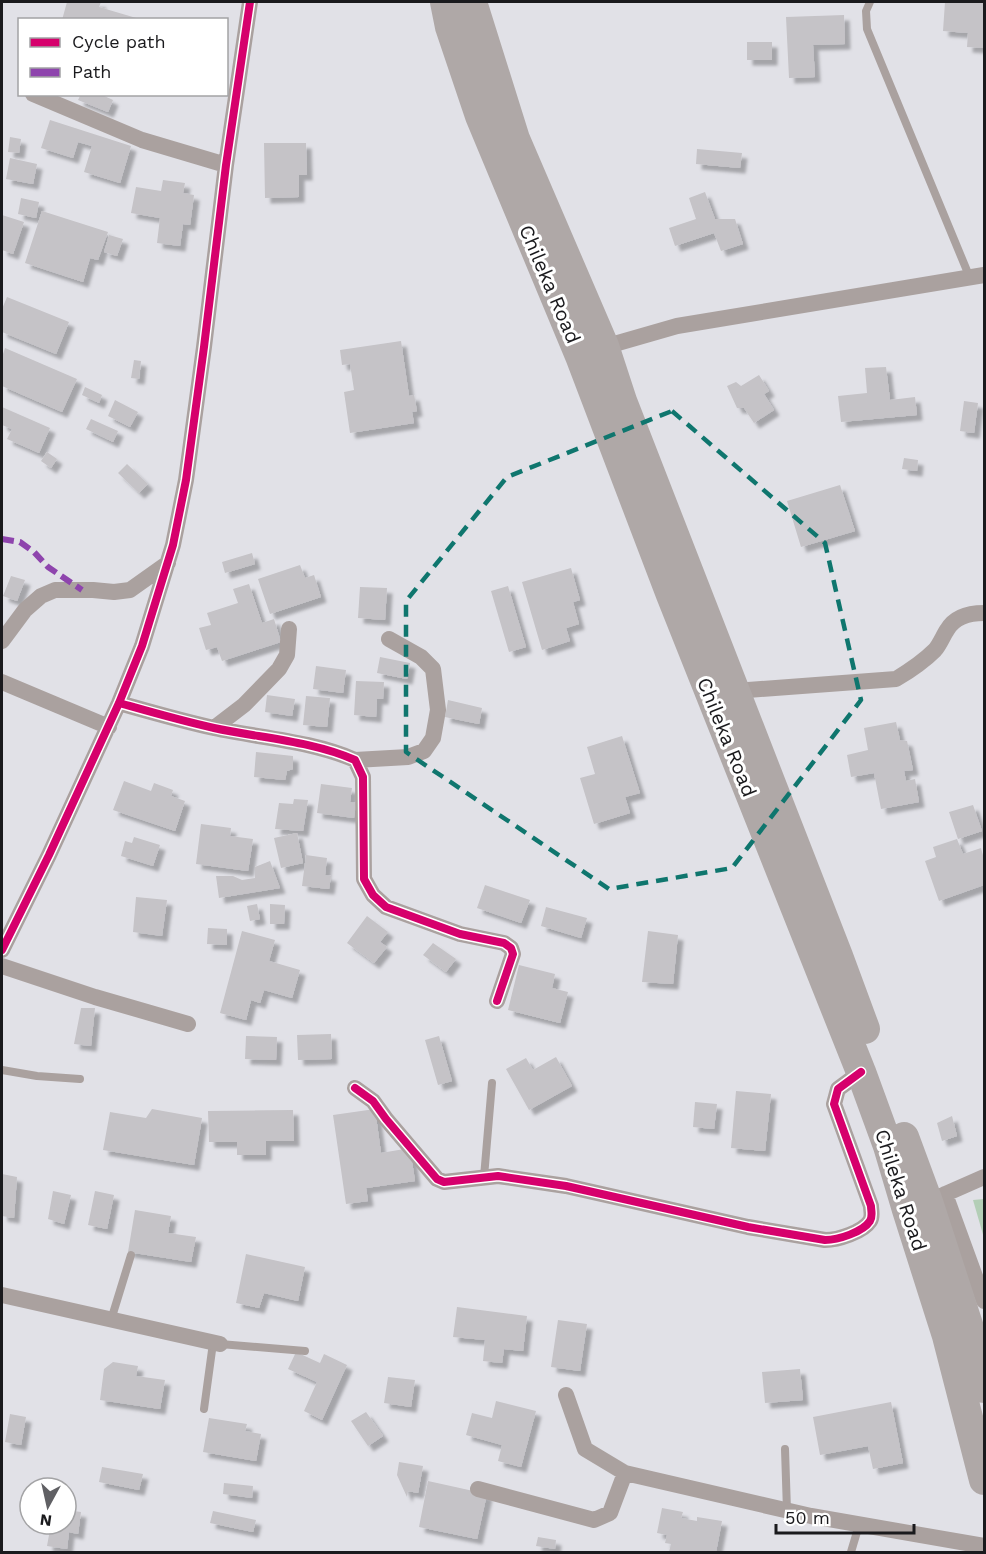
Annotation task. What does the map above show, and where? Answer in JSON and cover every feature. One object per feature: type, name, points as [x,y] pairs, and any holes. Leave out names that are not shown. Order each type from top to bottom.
[{"type":"highway","name":"Chileka Road","points":[[445,2],[450,27],[480,116],[592,351],[622,401],[838,956],[936,1198],[978,1334],[984,1388]]},
{"type":"highway","name":"Chileka Road","points":[[472,2],[515,139],[592,351],[671,595],[861,1072],[888,1146],[947,1336],[984,1480]]},
{"type":"street","points":[[2,950],[120,703],[142,646],[173,546],[186,480],[226,165],[250,2]]},
{"type":"street","points":[[38,96],[142,141],[226,165]]},
{"type":"street","points":[[592,351],[677,326],[977,277]]},
{"type":"street","points":[[2,641],[25,610],[41,596],[55,590],[114,592],[130,590],[168,563]]},
{"type":"street","points":[[735,691],[896,679],[918,666],[937,648],[949,627],[958,618],[974,613],[984,613]]},
{"type":"street","points":[[214,728],[244,705],[279,669],[287,655],[289,629]]},
{"type":"street","points":[[120,703],[214,728],[338,753],[355,760],[408,758],[424,751],[433,738],[438,710],[433,669],[421,657],[389,639]]},
{"type":"street","points":[[2,682],[109,727]]},
{"type":"street","points":[[355,760],[363,777],[364,879],[373,896],[386,907],[459,934],[504,942],[511,948],[513,954],[497,1001]]},
{"type":"street","points":[[2,966],[95,997],[188,1024]]},
{"type":"street","points":[[355,1088],[373,1101],[437,1179],[444,1182],[498,1176],[566,1186],[748,1227],[836,1240],[866,1225],[872,1216],[871,1206],[834,1104],[838,1089],[861,1072]]},
{"type":"street","points":[[984,1177],[936,1198],[984,1301]]},
{"type":"street","points":[[2,1295],[217,1343]]},
{"type":"street","points":[[566,1395],[585,1449],[625,1473],[787,1511],[984,1546]]},
{"type":"street","points":[[478,1489],[594,1520],[609,1513],[625,1473]]},
{"type":"lane","points":[[870,2],[866,11],[867,29],[977,277]]},
{"type":"lane","points":[[2,1070],[37,1076],[80,1079]]},
{"type":"lane","points":[[484,1177],[492,1083]]},
{"type":"lane","points":[[111,1320],[131,1255]]},
{"type":"lane","points":[[204,1409],[217,1343],[305,1351]]},
{"type":"lane","points":[[785,1449],[787,1511]]},
{"type":"lane","points":[[850,1552],[860,1525]]},
{"type":"highlighted area","points":[[672,411],[825,543],[861,700],[732,868],[609,889],[406,752],[406,601],[507,477]]},
{"type":"green space","points":[[984,1199],[984,1238],[973,1200]]},
{"type":"building","points":[[67,2],[101,2],[99,7],[136,18],[63,18]]},
{"type":"building","points":[[945,2],[983,2],[984,48],[967,47],[968,33],[943,31]]},
{"type":"building","points":[[844,15],[845,44],[813,45],[815,77],[789,78],[786,17]]},
{"type":"building","points":[[747,42],[772,42],[772,60],[747,60]]},
{"type":"building","points":[[80,96],[104,96],[113,100],[108,112],[78,100]]},
{"type":"building","points":[[50,120],[131,146],[120,183],[84,172],[92,146],[78,142],[73,158],[41,148]]},
{"type":"building","points":[[10,137],[21,139],[19,153],[8,152]]},
{"type":"building","points":[[264,143],[306,143],[307,175],[299,175],[299,197],[265,198]]},
{"type":"building","points":[[697,149],[742,153],[740,168],[696,164]]},
{"type":"building","points":[[10,158],[37,164],[33,184],[6,179]]},
{"type":"building","points":[[163,180],[185,183],[183,193],[194,195],[190,225],[183,224],[180,246],[157,243],[160,218],[131,213],[136,187],[161,191]]},
{"type":"building","points":[[705,192],[715,219],[735,219],[743,244],[721,251],[714,233],[675,246],[669,228],[696,219],[689,198]]},
{"type":"building","points":[[21,198],[39,202],[36,218],[18,214]]},
{"type":"building","points":[[42,211],[108,232],[98,260],[90,258],[83,282],[25,263]]},
{"type":"building","points":[[2,215],[24,222],[13,254],[2,250]]},
{"type":"building","points":[[109,235],[123,239],[117,256],[104,252]]},
{"type":"building","points":[[7,297],[69,322],[56,354],[2,332],[2,309]]},
{"type":"building","points":[[401,341],[409,396],[414,395],[417,411],[412,412],[414,423],[350,433],[344,392],[354,390],[350,364],[342,365],[340,350]]},
{"type":"building","points":[[5,348],[77,379],[62,412],[2,386],[2,357]]},
{"type":"building","points":[[134,360],[141,361],[139,379],[131,378]]},
{"type":"building","points":[[886,367],[890,400],[915,397],[917,415],[841,422],[838,396],[867,393],[865,368]]},
{"type":"building","points":[[759,375],[769,391],[764,394],[774,410],[754,423],[744,408],[737,408],[727,386],[736,382],[741,386]]},
{"type":"building","points":[[85,387],[102,395],[99,403],[82,395]]},
{"type":"building","points":[[115,400],[138,412],[130,427],[108,416]]},
{"type":"building","points":[[964,401],[978,403],[974,433],[960,431]]},
{"type":"building","points":[[2,407],[50,428],[39,453],[7,439],[12,429],[2,425]]},
{"type":"building","points":[[91,419],[118,431],[113,442],[86,429]]},
{"type":"building","points":[[47,452],[57,459],[51,468],[41,461]]},
{"type":"building","points":[[904,458],[918,460],[917,471],[902,469]]},
{"type":"building","points":[[127,464],[148,484],[139,493],[118,473]]},
{"type":"building","points":[[840,485],[855,531],[801,547],[787,501]]},
{"type":"building","points":[[252,553],[255,564],[225,573],[222,562]]},
{"type":"building","points":[[300,565],[305,578],[314,575],[321,597],[270,614],[258,579]]},
{"type":"building","points":[[571,568],[580,600],[573,602],[579,624],[566,628],[570,641],[542,650],[522,582]]},
{"type":"building","points":[[11,576],[25,580],[17,601],[3,596]]},
{"type":"building","points":[[249,584],[262,623],[274,619],[281,642],[222,661],[217,647],[206,650],[199,628],[211,625],[207,613],[238,603],[233,589]]},
{"type":"building","points":[[508,586],[526,647],[509,652],[491,591]]},
{"type":"building","points":[[360,587],[387,588],[385,620],[358,618]]},
{"type":"building","points":[[380,657],[410,663],[407,679],[377,673]]},
{"type":"building","points":[[316,666],[346,670],[343,693],[313,689]]},
{"type":"building","points":[[356,681],[384,682],[383,699],[377,699],[376,717],[354,715]]},
{"type":"building","points":[[267,695],[295,699],[292,716],[265,712]]},
{"type":"building","points":[[306,696],[330,698],[327,727],[303,725]]},
{"type":"building","points":[[448,700],[482,708],[479,724],[445,717]]},
{"type":"building","points":[[896,722],[900,740],[907,741],[913,770],[904,771],[906,781],[915,779],[919,802],[881,809],[874,773],[851,777],[847,755],[868,750],[864,728]]},
{"type":"building","points":[[622,736],[640,793],[625,797],[630,813],[594,824],[580,778],[595,774],[587,747]]},
{"type":"building","points":[[256,752],[293,756],[293,769],[287,771],[285,780],[254,777]]},
{"type":"building","points":[[124,781],[151,791],[154,783],[173,790],[171,796],[185,801],[175,831],[113,810]]},
{"type":"building","points":[[321,784],[352,788],[350,802],[356,803],[354,818],[317,813]]},
{"type":"building","points":[[294,799],[308,800],[303,831],[275,829],[279,803],[293,804]]},
{"type":"building","points":[[973,805],[982,831],[958,839],[949,812]]},
{"type":"building","points":[[201,824],[231,828],[230,836],[253,839],[248,871],[196,864]]},
{"type":"building","points":[[297,833],[303,863],[281,868],[274,838]]},
{"type":"building","points":[[134,837],[160,845],[153,866],[121,856],[125,841],[132,843]]},
{"type":"building","points":[[957,839],[963,854],[981,848],[984,860],[984,885],[939,901],[925,861],[936,857],[933,847]]},
{"type":"building","points":[[306,855],[327,858],[325,875],[331,876],[329,889],[302,886]]},
{"type":"building","points":[[270,861],[280,888],[219,898],[216,876],[233,876],[242,880],[255,878],[255,867]]},
{"type":"building","points":[[485,885],[530,900],[521,923],[477,908]]},
{"type":"building","points":[[136,897],[167,900],[162,936],[133,932]]},
{"type":"building","points":[[257,904],[260,919],[250,921],[247,906]]},
{"type":"building","points":[[270,904],[285,905],[284,924],[270,924]]},
{"type":"building","points":[[546,907],[587,918],[581,938],[541,926]]},
{"type":"building","points":[[367,916],[388,932],[380,942],[387,947],[374,963],[347,943]]},
{"type":"building","points":[[208,928],[227,929],[227,945],[207,944]]},
{"type":"building","points":[[242,931],[275,940],[269,961],[300,970],[292,998],[264,990],[260,1003],[251,1000],[246,1020],[220,1013]]},
{"type":"building","points":[[648,931],[678,935],[673,984],[642,982]]},
{"type":"building","points":[[433,943],[456,959],[446,972],[423,955]]},
{"type":"building","points":[[519,965],[555,974],[552,988],[568,992],[560,1023],[508,1010]]},
{"type":"building","points":[[81,1008],[95,1008],[91,1046],[74,1044]]},
{"type":"building","points":[[331,1034],[332,1059],[298,1060],[297,1035]]},
{"type":"building","points":[[246,1036],[277,1037],[276,1060],[245,1059]]},
{"type":"building","points":[[439,1036],[452,1081],[438,1085],[425,1040]]},
{"type":"building","points":[[556,1057],[572,1086],[529,1110],[506,1069],[526,1058],[533,1070]]},
{"type":"building","points":[[736,1091],[771,1094],[765,1151],[731,1148]]},
{"type":"building","points":[[695,1102],[717,1104],[714,1129],[693,1127]]},
{"type":"building","points":[[152,1109],[202,1118],[194,1165],[103,1150],[110,1112],[146,1118]]},
{"type":"building","points":[[375,1109],[381,1153],[410,1148],[415,1181],[366,1188],[368,1201],[346,1204],[333,1115]]},
{"type":"building","points":[[293,1110],[294,1141],[266,1141],[266,1155],[237,1155],[237,1142],[209,1142],[208,1111]]},
{"type":"building","points":[[952,1116],[957,1136],[942,1141],[937,1123]]},
{"type":"building","points":[[2,1174],[17,1177],[14,1218],[2,1216]]},
{"type":"building","points":[[53,1191],[71,1195],[64,1224],[48,1219]]},
{"type":"building","points":[[95,1191],[114,1195],[107,1229],[88,1225]]},
{"type":"building","points":[[135,1210],[171,1216],[168,1233],[196,1237],[191,1262],[128,1252]]},
{"type":"building","points":[[246,1254],[305,1267],[298,1301],[264,1293],[259,1308],[236,1303]]},
{"type":"building","points":[[457,1307],[527,1316],[523,1351],[504,1349],[502,1363],[483,1361],[485,1340],[453,1337]]},
{"type":"building","points":[[558,1320],[587,1324],[580,1371],[551,1367]]},
{"type":"building","points":[[296,1352],[320,1363],[324,1354],[347,1365],[322,1420],[304,1411],[317,1382],[288,1369]]},
{"type":"building","points":[[113,1362],[138,1366],[136,1376],[165,1380],[160,1409],[100,1400],[104,1369]]},
{"type":"building","points":[[800,1369],[803,1400],[765,1403],[762,1372]]},
{"type":"building","points":[[388,1377],[415,1380],[411,1407],[384,1403]]},
{"type":"building","points":[[496,1401],[536,1411],[521,1467],[498,1461],[502,1445],[466,1435],[472,1413],[492,1418]]},
{"type":"building","points":[[891,1402],[903,1463],[873,1469],[868,1446],[820,1455],[813,1417]]},
{"type":"building","points":[[366,1412],[383,1436],[368,1446],[351,1421]]},
{"type":"building","points":[[10,1414],[26,1417],[21,1445],[5,1442]]},
{"type":"building","points":[[209,1418],[247,1424],[245,1431],[261,1434],[256,1461],[203,1452]]},
{"type":"building","points":[[399,1462],[423,1466],[418,1493],[408,1491],[407,1497],[397,1475]]},
{"type":"building","points":[[102,1467],[143,1474],[139,1490],[99,1482]]},
{"type":"building","points":[[428,1481],[487,1494],[477,1539],[419,1527]]},
{"type":"building","points":[[224,1483],[253,1486],[252,1498],[223,1494]]},
{"type":"building","points":[[662,1508],[683,1512],[681,1518],[697,1521],[697,1517],[722,1521],[716,1552],[669,1552],[671,1544],[665,1543],[667,1535],[657,1533]]},
{"type":"building","points":[[213,1511],[256,1520],[253,1532],[210,1523]]},
{"type":"building","points":[[78,1512],[81,1512],[78,1534]]},
{"type":"building","points":[[49,1536],[69,1536],[67,1549],[47,1546]]},
{"type":"building","points":[[538,1537],[556,1540],[555,1549],[536,1546]]},
{"type":"marked path","points":[[2,539],[20,542],[34,552],[48,567],[82,590]]},
{"type":"cycle path","points":[[2,950],[49,855],[119,703],[142,646],[173,545],[186,480],[226,165],[250,2]]},
{"type":"cycle path","points":[[119,703],[214,728],[321,748],[355,760],[363,777],[364,879],[373,895],[386,907],[460,934],[504,943],[511,948],[513,954],[497,1001]]},
{"type":"cycle path","points":[[355,1088],[373,1101],[437,1179],[444,1182],[498,1176],[566,1186],[748,1227],[825,1240],[837,1239],[856,1232],[867,1225],[871,1217],[871,1206],[834,1104],[838,1089],[861,1072]]}]
